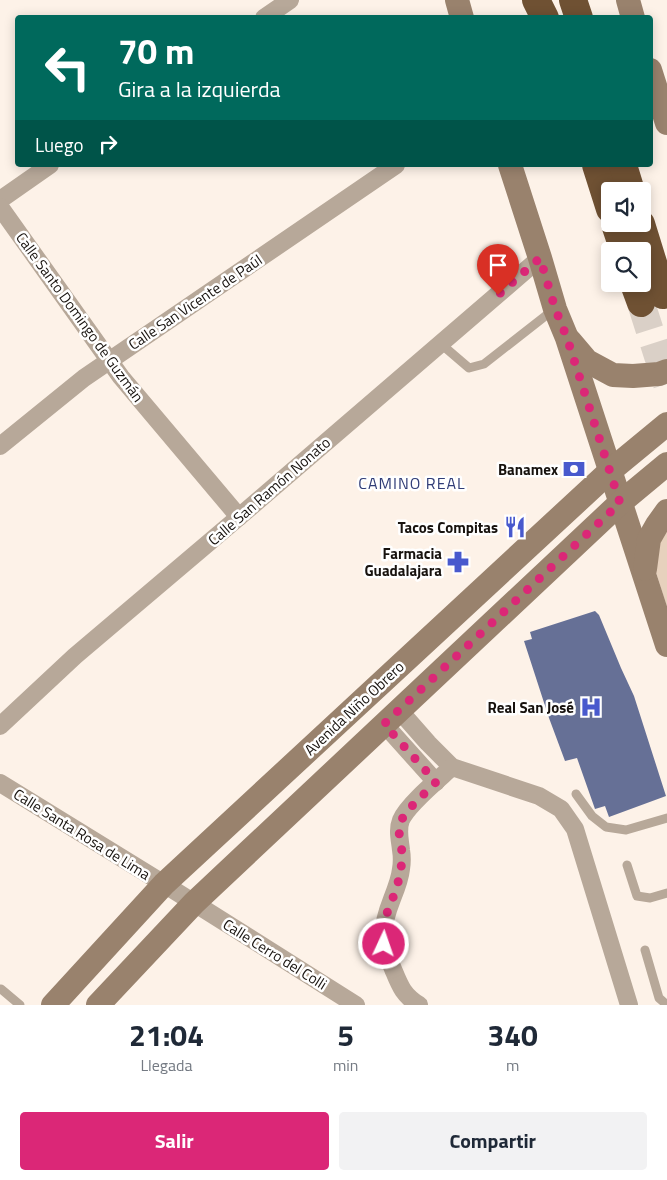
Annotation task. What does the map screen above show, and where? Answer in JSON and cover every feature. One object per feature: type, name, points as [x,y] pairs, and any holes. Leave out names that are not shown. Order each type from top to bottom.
[{"type":"highway","points":[[536,0],[544,15]]},
{"type":"highway","points":[[573,0],[577,15]]},
{"type":"highway","points":[[597,167],[601,182]]},
{"type":"highway","points":[[624,167],[628,182]]},
{"type":"highway","points":[[642,232],[646,294]]},
{"type":"main road","points":[[457,0],[461,15]]},
{"type":"main road","points":[[628,0],[632,15]]},
{"type":"main road","points":[[653,79],[667,123]]},
{"type":"main road","points":[[511,167],[555,308],[567,338],[667,645]]},
{"type":"main road","points":[[567,338],[587,361],[613,375],[633,376],[659,374],[667,371]]},
{"type":"main road","name":"Avenida Niño Obrero","points":[[53,1005],[164,884],[610,471],[667,424]]},
{"type":"main road","points":[[98,1005],[194,903],[620,503],[667,464]]},
{"type":"main road","points":[[645,576],[649,539],[667,511]]},
{"type":"street","points":[[268,15],[290,0]]},
{"type":"street","points":[[0,200],[47,167]]},
{"type":"street","name":"Calle San Vicente de Paúl","points":[[0,446],[84,378],[393,167]]},
{"type":"street","name":"Calle Santo Domingo de Guzmán","points":[[0,207],[120,377],[239,517]]},
{"type":"street","name":"Calle San Ramón Nonato","points":[[0,726],[75,656],[540,258]]},
{"type":"street","points":[[392,717],[428,743],[452,768],[539,796],[561,809],[575,829],[629,1005]]},
{"type":"street","points":[[392,717],[436,782]]},
{"type":"street","points":[[419,1005],[410,999],[397,980],[384,944],[383,927],[401,871],[402,852],[399,832],[401,821],[406,812],[452,768]]},
{"type":"street","name":"Calle Santa Rosa de Lima","points":[[0,783],[194,903]]},
{"type":"street","name":"Calle Cerro del Colli","points":[[194,903],[356,1005]]},
{"type":"lane","points":[[441,344],[469,368],[484,364],[555,308]]},
{"type":"lane","points":[[576,794],[592,816],[606,827],[626,830],[667,818]]},
{"type":"lane","points":[[627,865],[637,896],[650,898],[667,893]]},
{"type":"lane","points":[[645,950],[659,998],[667,1005]]},
{"type":"lane","points":[[1,988],[20,1005]]},
{"type":"shaded area","points":[[667,520],[667,607],[653,563]]},
{"type":"building","name":"Real San José","points":[[595,611],[599,615],[634,696],[666,796],[609,817],[605,806],[595,809],[577,758],[565,761],[524,641],[532,639],[530,632]]},
{"type":"tunnel","points":[[641,303],[667,384]]},
{"type":"place","name":"Banamex","points":[[574,469]]},
{"type":"place","name":"Tacos Compitas","points":[[515,527]]},
{"type":"place","name":"Farmacia Guadalajara","points":[[458,562]]},
{"type":"place","name":"Real San José","points":[[591,707]]},
{"type":"district","name":"CAMINO REAL","points":[[412,483]]},
{"type":"route","points":[[384,944],[383,927],[401,871],[402,852],[399,832],[401,821],[406,812],[436,782],[384,724],[620,503],[540,258],[498,295]]}]
